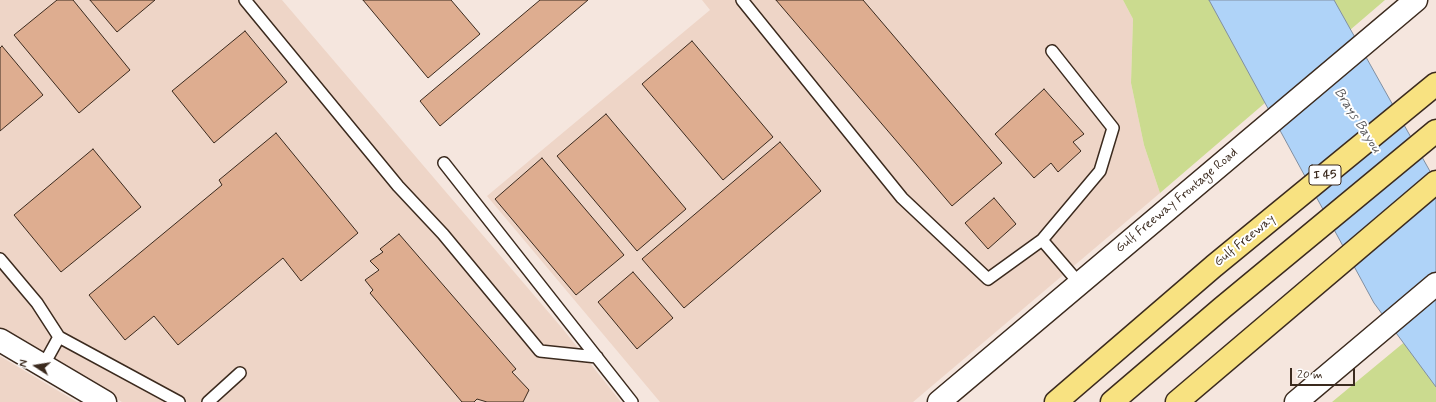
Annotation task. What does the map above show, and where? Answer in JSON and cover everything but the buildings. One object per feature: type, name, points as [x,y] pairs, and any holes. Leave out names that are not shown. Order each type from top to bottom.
[{"type":"highway","name":"Gulf Freeway","points":[[1056,402],[1214,266],[1436,84]]},
{"type":"highway","points":[[1112,402],[1222,308],[1436,131]]},
{"type":"highway","points":[[1177,402],[1241,346],[1436,182]]},
{"type":"main road","name":"Gulf Freeway Frontage Road","points":[[939,402],[1416,0]]},
{"type":"main road","points":[[1296,402],[1436,284]]},
{"type":"main road","points":[[0,340],[105,402]]},
{"type":"lane","points":[[245,0],[398,186],[442,234],[540,351],[597,357]]},
{"type":"lane","points":[[742,0],[902,198],[988,279],[1042,240],[1100,171],[1113,128],[1052,51]]},
{"type":"lane","points":[[444,163],[632,402]]},
{"type":"lane","points":[[1042,240],[1079,283]]},
{"type":"lane","points":[[0,259],[37,303],[59,337],[178,402]]},
{"type":"lane","points":[[43,366],[59,337]]},
{"type":"lane","points":[[208,402],[240,373]]},
{"type":"shaded area","points":[[0,0],[282,0],[562,328],[621,402],[122,402],[0,330]]},
{"type":"shaded area","points":[[702,0],[1123,0],[1133,19],[1131,83],[1144,145],[1160,193],[913,402],[660,402],[487,196],[710,10]]},
{"type":"shaded area","points":[[0,356],[45,383],[77,402],[0,402]]},
{"type":"green space","points":[[1123,0],[1385,0],[1160,193],[1144,145],[1131,83],[1133,19]]},
{"type":"green space","points":[[1436,316],[1436,402],[1332,402]]},
{"type":"water","name":"Brays Bayou","points":[[1209,0],[1334,0],[1436,182],[1436,387],[1374,303]]}]
